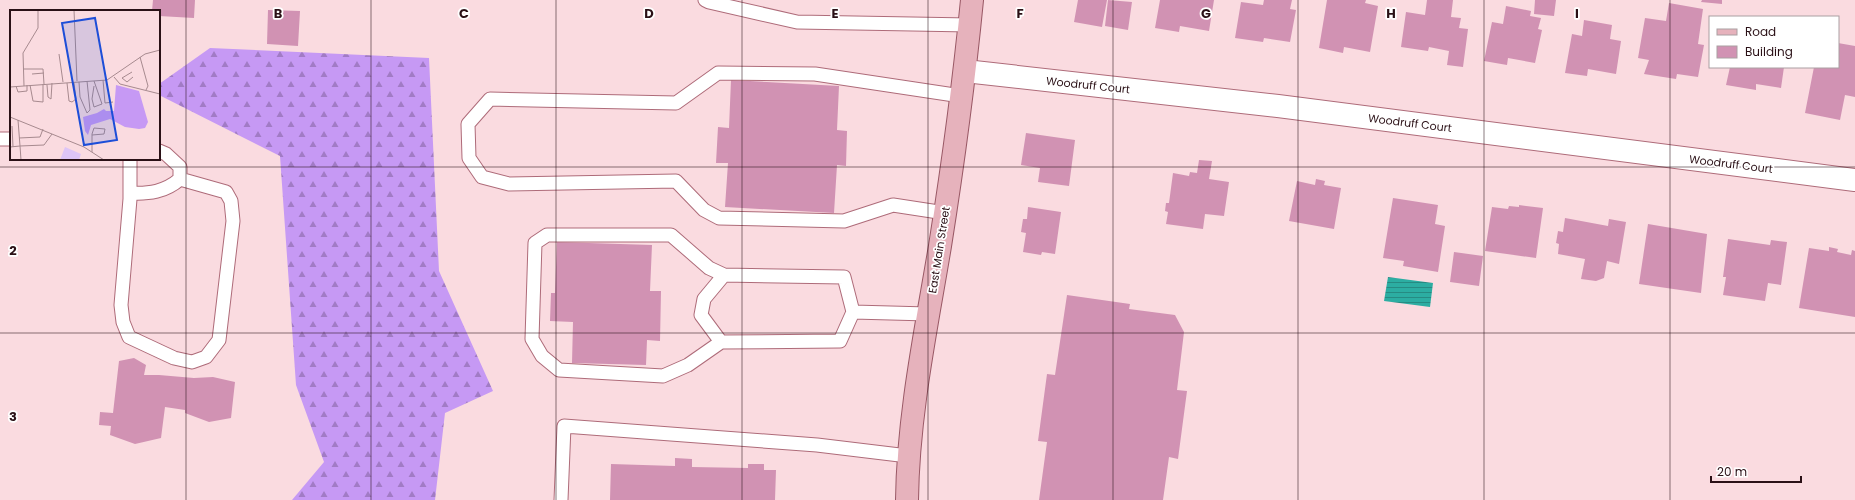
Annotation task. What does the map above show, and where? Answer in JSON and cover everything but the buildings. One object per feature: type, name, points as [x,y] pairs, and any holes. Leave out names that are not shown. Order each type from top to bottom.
[{"type":"main road","name":"East Main Street","points":[[907,500],[908,456],[965,71],[972,0]]},
{"type":"street","name":"Woodruff Court","points":[[965,71],[1278,106],[1855,180]]},
{"type":"lane","points":[[705,0],[797,22],[970,25]]},
{"type":"lane","points":[[945,213],[893,205],[844,222],[720,218],[704,210],[676,182],[509,184],[482,177],[469,158],[468,124],[490,99],[676,103],[718,73],[815,74],[961,96]]},
{"type":"lane","points":[[160,151],[166,154],[180,167],[180,179]]},
{"type":"lane","points":[[130,160],[130,193],[121,305],[123,322],[129,337],[174,358],[192,362],[206,357],[219,340],[233,220],[231,201],[226,192],[180,179]]},
{"type":"lane","points":[[130,193],[148,194],[164,190],[180,179]]},
{"type":"lane","points":[[547,235],[671,235],[709,268],[724,275],[844,278],[853,312],[840,341],[721,342],[688,365],[663,376],[560,370],[542,356],[532,338],[535,243],[547,235]]},
{"type":"lane","points":[[721,342],[701,315],[704,298],[724,275]]},
{"type":"lane","points":[[853,312],[928,314]]},
{"type":"lane","points":[[561,500],[564,426],[817,445],[908,456]]},
{"type":"green space","points":[[210,48],[429,58],[439,271],[493,391],[445,413],[435,500],[292,500],[324,462],[296,385],[280,156],[160,96],[160,83]]},
{"type":"water","points":[[1388,277],[1433,283],[1430,307],[1384,301]]}]
